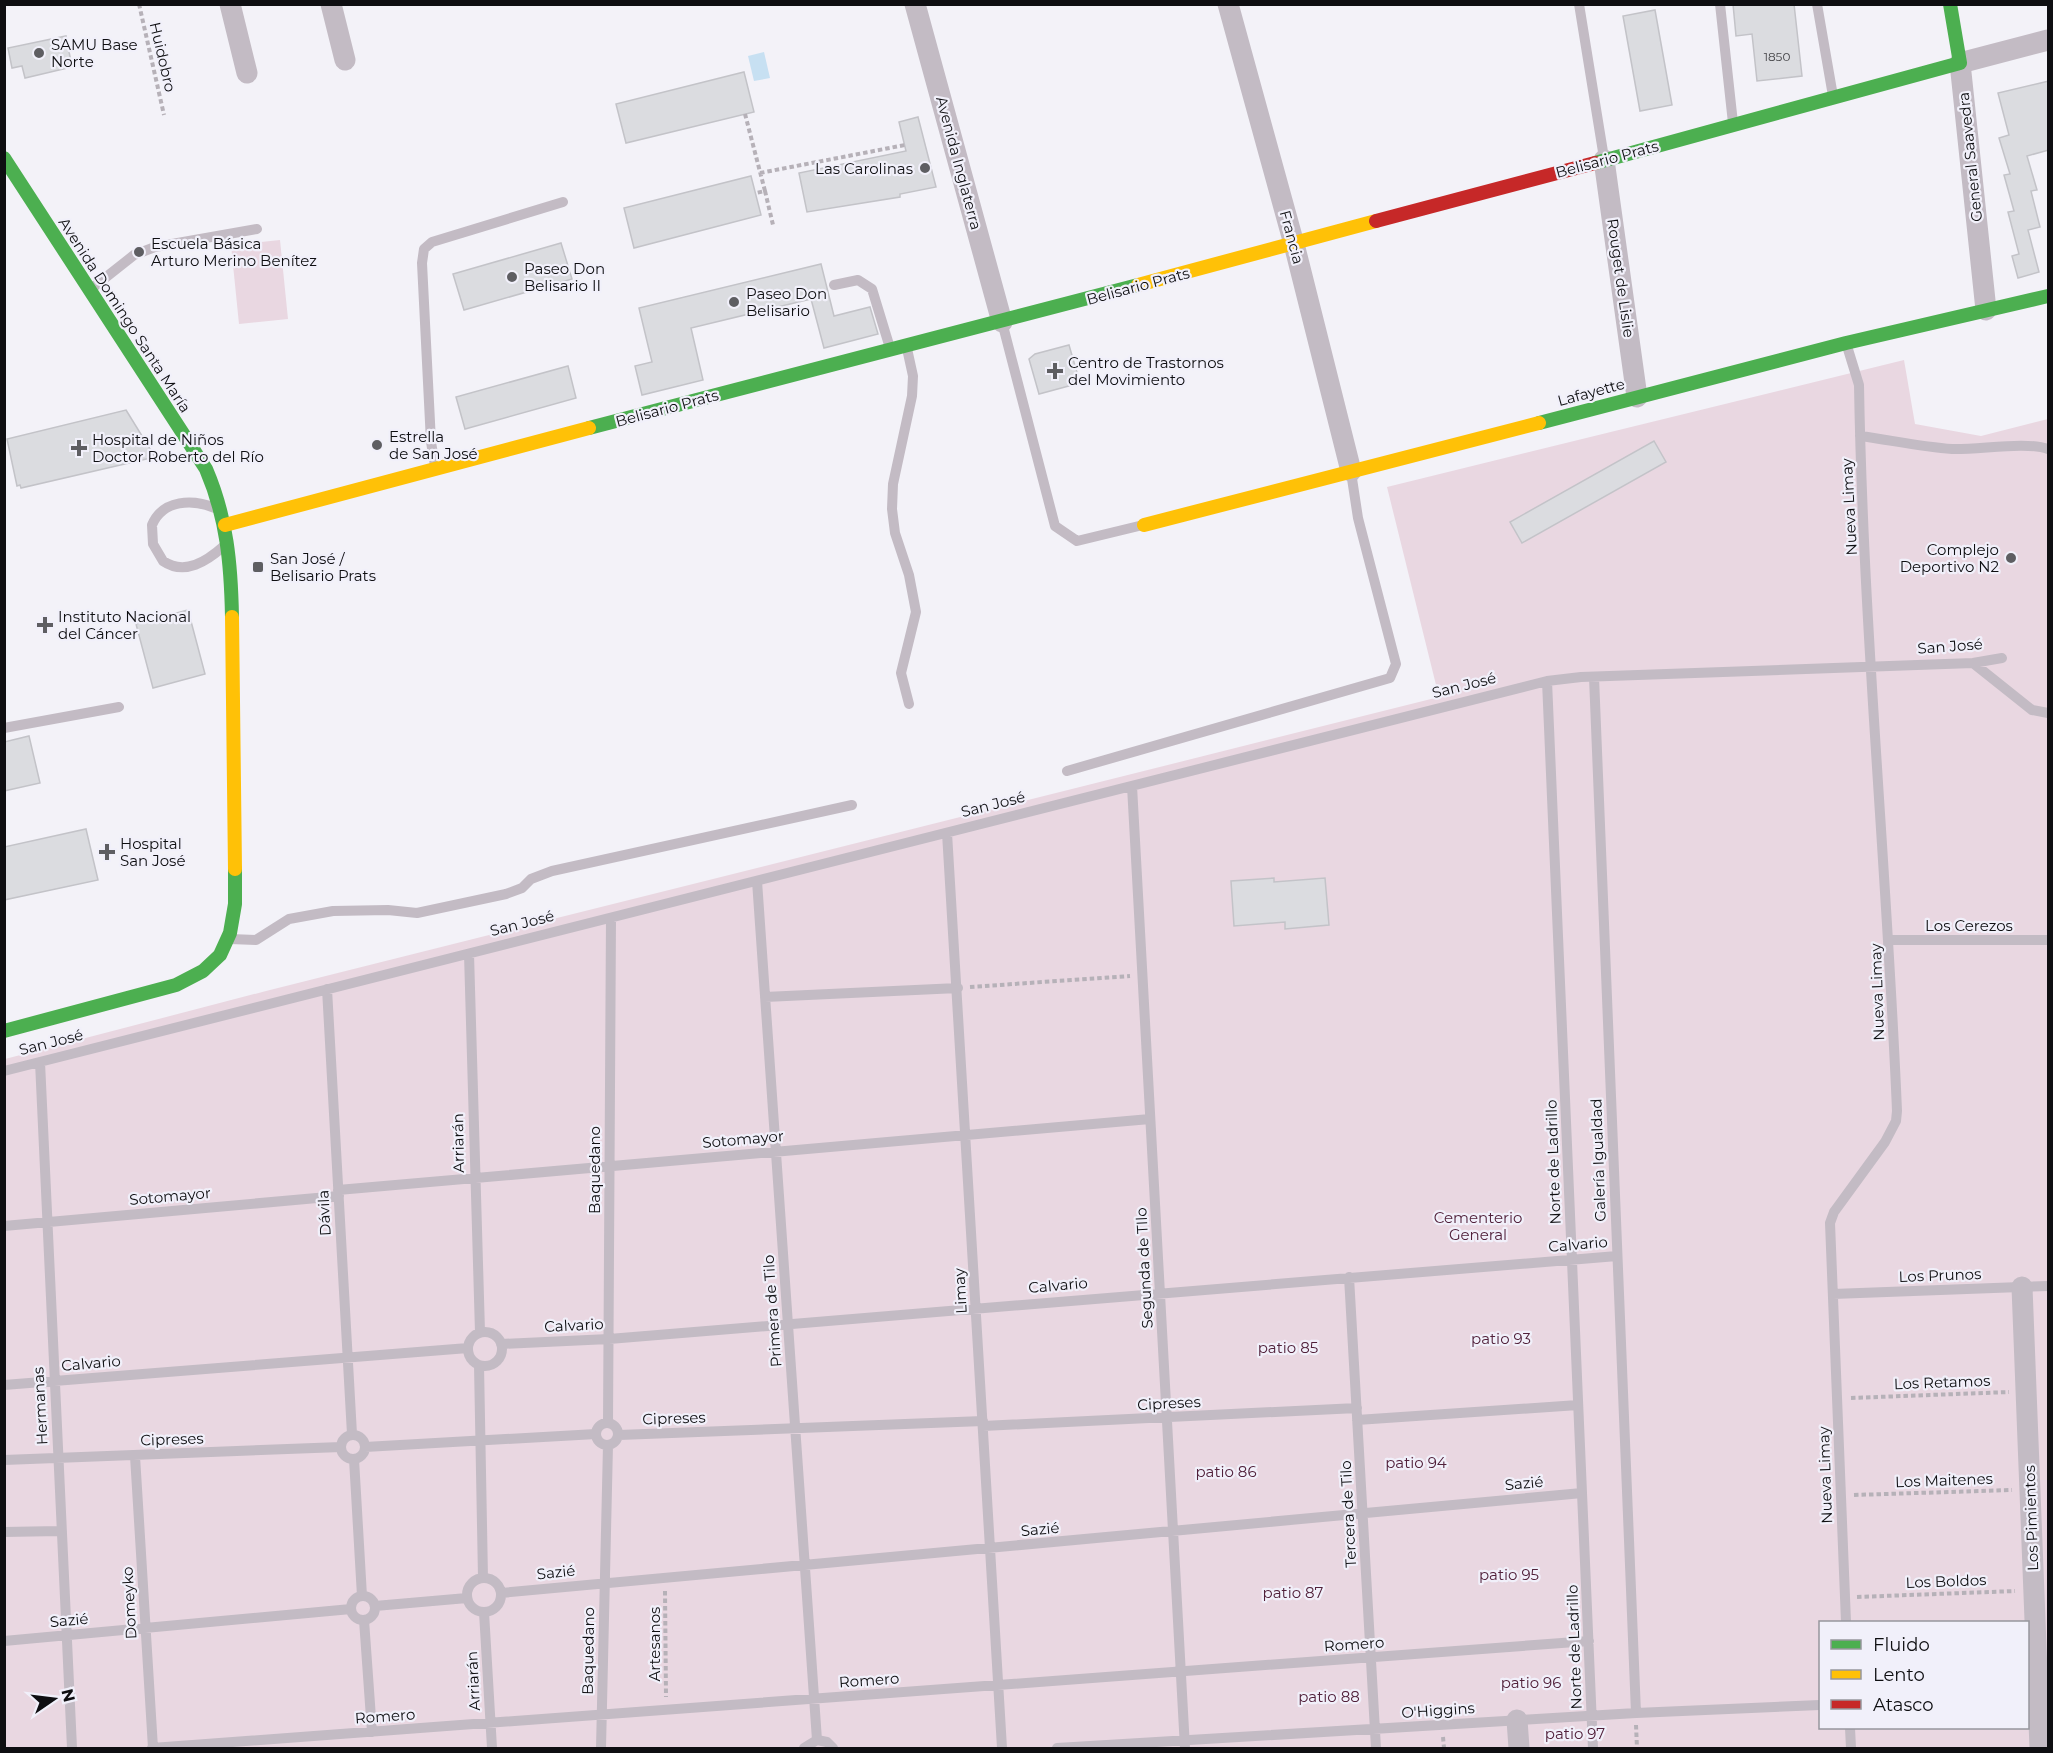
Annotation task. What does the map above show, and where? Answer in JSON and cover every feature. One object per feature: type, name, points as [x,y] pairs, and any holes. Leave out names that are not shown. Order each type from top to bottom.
[{"type":"street","points":[[230,4],[247,73]]},
{"type":"street","points":[[331,4],[345,60]]},
{"type":"street","name":"Avenida Inglaterra","points":[[915,4],[1002,322]]},
{"type":"street","name":"Francia","points":[[1228,4],[1294,244],[1351,471]]},
{"type":"street","name":"General Saavedra","points":[[1950,4],[1960,63],[1986,310]]},
{"type":"street","name":"Belisario Prats","points":[[225,525],[890,348],[1002,322],[2049,40]]},
{"type":"street","name":"Avenida Domingo Santa María","points":[[4,158],[206,469],[225,525]]},
{"type":"street","name":"Rouget de Lislie","points":[[1604,160],[1637,397]]},
{"type":"street","name":"Lafayette","points":[[1144,525],[1846,343],[2049,296]]},
{"type":"street","name":"San José","points":[[4,1030],[176,985],[195,977],[217,960],[230,939],[235,904],[228,542],[225,525]]},
{"type":"street","name":"Los Pimientos","points":[[2022,1287],[2040,1749]]},
{"type":"street","points":[[1517,1720],[1519,1749]]},
{"type":"lane","points":[[1579,4],[1604,160]]},
{"type":"lane","points":[[1720,4],[1734,125]]},
{"type":"lane","points":[[1817,4],[1834,99]]},
{"type":"lane","points":[[436,469],[431,442],[422,263],[424,249],[432,242],[563,202]]},
{"type":"lane","points":[[89,291],[134,255],[155,247],[257,229]]},
{"type":"lane","points":[[834,285],[858,280],[872,289],[890,348]]},
{"type":"lane","points":[[1002,322],[1055,526],[1077,541],[1144,525]]},
{"type":"lane","name":"Nueva Limay","points":[[1846,343],[1859,385],[1872,667],[1890,940],[1896,1121],[1886,1143],[1833,1212],[1830,1222],[1846,1621]]},
{"type":"lane","points":[[906,344],[913,376],[912,396],[893,484],[892,509],[895,533],[909,575],[916,612],[901,673],[909,704]]},
{"type":"lane","points":[[1860,436],[1948,448],[1982,450],[2038,445],[2049,449]]},
{"type":"lane","points":[[1067,771],[1390,678],[1396,664],[1358,518],[1351,471]]},
{"type":"lane","points":[[221,510],[194,502],[182,502],[166,508],[152,525],[153,544],[163,561],[183,568],[210,558],[228,542]]},
{"type":"lane","name":"San José","points":[[4,1071],[1547,681],[1594,677],[1973,663],[2002,658]]},
{"type":"lane","points":[[1973,663],[2032,710],[2049,713]]},
{"type":"lane","name":"Galería Igualdad","points":[[1594,677],[1636,1713]]},
{"type":"lane","name":"Norte de Ladrillo","points":[[1547,681],[1593,1749]]},
{"type":"lane","points":[[4,728],[119,707]]},
{"type":"lane","name":"Segunda de TIlo","points":[[1132,786],[1185,1745]]},
{"type":"lane","points":[[230,939],[256,940],[289,919],[333,911],[388,910],[417,913],[506,894],[522,888],[531,879],[552,872],[852,805]]},
{"type":"lane","name":"Limay","points":[[947,833],[1002,1749]]},
{"type":"lane","name":"Primera de Tilo","points":[[757,881],[818,1740]]},
{"type":"lane","name":"Baquedano","points":[[608,1423],[610,918]]},
{"type":"lane","name":"Los Cerezos","points":[[1890,940],[2049,940]]},
{"type":"lane","name":"Arriarán","points":[[469,954],[480,1332]]},
{"type":"lane","points":[[765,996],[958,988]]},
{"type":"lane","name":"Dávila","points":[[327,989],[352,1434]]},
{"type":"lane","name":"Hermanas","points":[[40,1062],[60,1531],[72,1749]]},
{"type":"lane","name":"Sotomayor","points":[[4,1226],[474,1178],[1150,1119]]},
{"type":"lane","name":"Calvario","points":[[501,1344],[609,1339],[788,1322],[1617,1256]]},
{"type":"lane","name":"Tercera de Tilo","points":[[1349,1277],[1376,1749]]},
{"type":"lane","name":"Los Prunos","points":[[1833,1294],[2049,1286]]},
{"type":"lane","points":[[480,1332],[494,1334],[501,1344],[501,1356],[497,1361],[485,1366],[479,1365],[469,1355],[470,1341],[480,1332]]},
{"type":"lane","name":"Calvario","points":[[4,1385],[468,1348]]},
{"type":"lane","points":[[479,1365],[483,1578]]},
{"type":"lane","name":"Cipreses","points":[[619,1435],[796,1428],[1357,1414],[1578,1405]]},
{"type":"lane","points":[[608,1423],[615,1425],[619,1435],[614,1443],[608,1445],[598,1441],[596,1434],[601,1425],[608,1423]]},
{"type":"lane","points":[[352,1434],[360,1436],[365,1447],[363,1454],[354,1459],[343,1455],[340,1447],[345,1437],[352,1434]]},
{"type":"lane","points":[[365,1447],[596,1434]]},
{"type":"lane","name":"Baquedano","points":[[600,1749],[608,1445]]},
{"type":"lane","name":"Cipreses","points":[[4,1460],[340,1447]]},
{"type":"lane","name":"Domeyko","points":[[135,1455],[153,1748]]},
{"type":"lane","points":[[354,1459],[362,1596]]},
{"type":"lane","name":"Sazié","points":[[501,1593],[1582,1493]]},
{"type":"lane","points":[[4,1533],[60,1531]]},
{"type":"lane","points":[[483,1578],[492,1580],[501,1593],[498,1604],[484,1612],[472,1608],[467,1598],[469,1587],[483,1578]]},
{"type":"lane","points":[[362,1596],[372,1600],[375,1606],[374,1614],[364,1620],[354,1616],[351,1609],[355,1599],[362,1596]]},
{"type":"lane","points":[[375,1606],[467,1598]]},
{"type":"lane","name":"Sazié","points":[[4,1641],[351,1609]]},
{"type":"lane","name":"Arriarán","points":[[484,1612],[492,1749]]},
{"type":"lane","points":[[364,1620],[372,1732]]},
{"type":"lane","name":"Romero","points":[[153,1748],[1589,1641]]},
{"type":"lane","name":"O'Higgins","points":[[1057,1749],[1185,1745],[1375,1729],[1592,1715],[1819,1705]]},
{"type":"lane","points":[[1850,1729],[1851,1749]]},
{"type":"lane","points":[[804,1749],[818,1740],[827,1742],[833,1749]]},
{"type":"path","name":"Huidobro","points":[[139,4],[164,115]]},
{"type":"path","points":[[745,114],[773,225]]},
{"type":"path","points":[[760,173],[905,145]]},
{"type":"path","points":[[756,194],[765,191]]},
{"type":"path","points":[[958,988],[1143,976]]},
{"type":"path","name":"Los Retamos","points":[[1837,1399],[2026,1391]]},
{"type":"path","name":"Los Maitenes","points":[[1841,1496],[2030,1489]]},
{"type":"path","name":"Artesanos","points":[[665,1578],[666,1710]]},
{"type":"path","name":"Los Boldos","points":[[1845,1598],[2034,1590]]},
{"type":"path","points":[[1636,1713],[1637,1749]]},
{"type":"green space","points":[[280,240],[288,319],[239,324],[231,245]]},
{"type":"green space","name":"Cementerio General","points":[[1904,360],[1915,424],[1981,436],[2048,419],[2048,1748],[5,1748],[5,1059],[266,991],[1439,697],[1387,487]]},
{"type":"water","points":[[764,52],[770,78],[754,81],[748,56]]},
{"type":"building","points":[[1733,4],[1794,4],[1802,76],[1757,81],[1752,34],[1736,36]]},
{"type":"building","points":[[1655,10],[1672,105],[1640,111],[1623,16]]},
{"type":"building","name":"SAMU Base Norte","points":[[66,36],[72,67],[25,78],[22,66],[12,68],[8,48]]},
{"type":"building","points":[[744,72],[754,112],[626,143],[616,104]]},
{"type":"building","points":[[2049,81],[2049,150],[2027,156],[2037,190],[2031,191],[2040,227],[2028,230],[2039,272],[2018,278],[2012,256],[2019,254],[2008,212],[2014,211],[2004,175],[2010,174],[1999,138],[2009,135],[1998,93]]},
{"type":"building","points":[[918,117],[936,187],[900,194],[900,197],[807,212],[799,173],[906,151],[899,122]]},
{"type":"building","points":[[751,176],[761,215],[634,248],[624,208]]},
{"type":"building","name":"Paseo Don Belisario II","points":[[561,243],[572,279],[464,310],[453,274]]},
{"type":"building","points":[[821,264],[834,316],[870,307],[878,334],[824,348],[811,299],[691,328],[703,380],[642,395],[635,366],[652,362],[639,308]]},
{"type":"building","name":"Centro de Trastornos del Movimiento","points":[[1069,345],[1080,383],[1039,394],[1029,359],[1035,354]]},
{"type":"building","points":[[568,366],[576,398],[465,429],[456,397]]},
{"type":"building","name":"Hospital de Niños Doctor Roberto del Río","points":[[126,410],[155,457],[21,488],[20,485],[17,486],[7,439]]},
{"type":"building","points":[[1654,441],[1666,462],[1522,543],[1510,522]]},
{"type":"building","points":[[188,610],[205,674],[153,688],[136,624]]},
{"type":"building","points":[[29,736],[40,783],[4,791],[4,742]]},
{"type":"building","points":[[86,829],[98,880],[4,900],[4,847]]},
{"type":"building","points":[[1274,878],[1274,882],[1325,878],[1329,925],[1285,929],[1285,922],[1234,926],[1231,881]]},
{"type":"traffic: fast","points":[[1595,163],[1960,63],[1950,4]]},
{"type":"traffic: fast","points":[[4,158],[206,469],[219,505],[227,542],[232,617]]},
{"type":"traffic: fast","points":[[589,428],[1138,285]]},
{"type":"traffic: fast","points":[[1539,423],[1846,343],[2048,296]]},
{"type":"traffic: fast","points":[[4,1031],[176,985],[203,971],[220,955],[230,933],[235,904],[235,869]]},
{"type":"traffic: slow","points":[[1138,285],[1376,221]]},
{"type":"traffic: slow","points":[[1144,525],[1539,423]]},
{"type":"traffic: slow","points":[[225,525],[589,428]]},
{"type":"traffic: slow","points":[[232,617],[235,869]]},
{"type":"traffic: jam","points":[[1376,221],[1595,163]]},
{"type":"place","name":"SAMU Base Norte","points":[[39,53]]},
{"type":"place","name":"Las Carolinas","points":[[925,168]]},
{"type":"place","name":"Escuela Básica Arturo Merino Benítez","points":[[139,252]]},
{"type":"place","name":"Paseo Don Belisario II","points":[[512,277]]},
{"type":"place","name":"Paseo Don Belisario","points":[[734,302]]},
{"type":"place","name":"Centro de Trastornos del Movimiento","points":[[1055,371]]},
{"type":"place","name":"Estrella de San José","points":[[377,445]]},
{"type":"place","name":"Hospital de Niños Doctor Roberto del Río","points":[[79,448]]},
{"type":"place","name":"Complejo Deportivo N2","points":[[2011,558]]},
{"type":"place","name":"San José / Belisario Prats","points":[[258,567]]},
{"type":"place","name":"Instituto Nacional del Cáncer","points":[[45,625]]},
{"type":"place","name":"Hospital San José","points":[[107,852]]},
{"type":"park label","name":"patio 93","points":[[1501,1338]]},
{"type":"park label","name":"patio 85","points":[[1288,1347]]},
{"type":"park label","name":"patio 94","points":[[1416,1462]]},
{"type":"park label","name":"patio 86","points":[[1226,1471]]},
{"type":"park label","name":"patio 95","points":[[1509,1574]]},
{"type":"park label","name":"patio 87","points":[[1293,1592]]},
{"type":"park label","name":"patio 96","points":[[1531,1682]]},
{"type":"park label","name":"patio 88","points":[[1329,1696]]},
{"type":"park label","name":"patio 97","points":[[1575,1733]]}]
